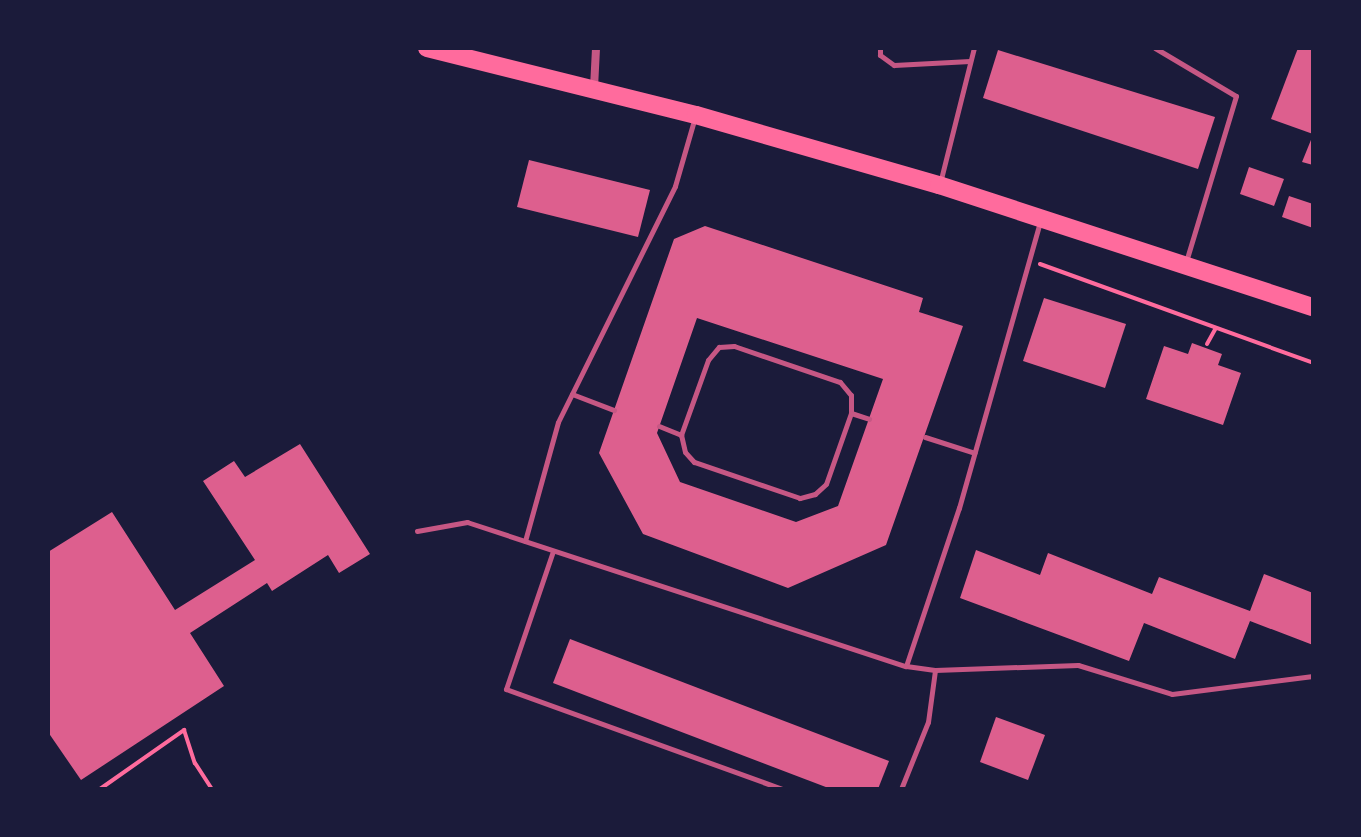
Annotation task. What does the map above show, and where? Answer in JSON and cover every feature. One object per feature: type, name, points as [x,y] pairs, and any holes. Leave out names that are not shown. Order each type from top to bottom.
[{"type":"highway","points":[[427,48],[696,115],[939,185],[1042,216],[1313,307]]},
{"type":"street","points":[[594,88],[596,48]]},
{"type":"lane","points":[[880,48],[880,55],[894,65],[970,61]]},
{"type":"lane","points":[[939,185],[974,48]]},
{"type":"lane","points":[[1155,48],[1236,96],[1186,263]]},
{"type":"lane","points":[[525,541],[558,422],[675,186],[696,115]]},
{"type":"lane","points":[[906,666],[975,453],[1042,216]]},
{"type":"lane","points":[[659,426],[681,435],[694,462],[800,498],[826,484],[851,413],[851,395],[840,382],[734,346],[719,347],[708,360],[681,435]]},
{"type":"lane","points":[[572,394],[614,410]]},
{"type":"lane","points":[[851,413],[869,419]]},
{"type":"lane","points":[[925,437],[975,453]]},
{"type":"lane","points":[[417,531],[467,522],[906,666],[935,670],[1078,665],[1172,694],[1313,676]]},
{"type":"lane","points":[[553,551],[506,689],[783,789]]},
{"type":"lane","points":[[901,789],[928,722],[935,670]]},
{"type":"path","points":[[1030,260],[1313,363]]},
{"type":"path","points":[[1207,344],[1216,328]]},
{"type":"path","points":[[100,789],[184,730],[195,763],[212,789]]},
{"type":"building","points":[[1298,48],[1313,48],[1313,134],[1271,119]]},
{"type":"building","points":[[998,50],[1215,117],[1198,169],[983,98]]},
{"type":"building","points":[[1313,135],[1313,165],[1302,162]]},
{"type":"building","points":[[529,160],[650,190],[638,237],[517,207]]},
{"type":"building","points":[[1249,167],[1284,179],[1274,206],[1240,194]]},
{"type":"building","points":[[1289,196],[1313,204],[1313,228],[1282,217]]},
{"type":"building","points":[[705,226],[923,298],[919,312],[963,326],[886,545],[788,588],[643,534],[599,453],[674,239]],"holes":[[[697,318],[883,379],[838,506],[796,522],[680,482],[657,433]]]},
{"type":"building","points":[[1044,298],[1126,324],[1105,388],[1023,361]]},
{"type":"building","points":[[1192,343],[1222,354],[1218,365],[1241,373],[1223,425],[1146,399],[1164,346],[1188,354]]},
{"type":"building","points":[[300,444],[370,554],[339,573],[328,555],[272,591],[267,583],[190,633],[224,686],[81,780],[48,732],[48,552],[112,512],[175,610],[255,560],[203,481],[234,461],[245,477]]},
{"type":"building","points":[[976,550],[1040,575],[1048,553],[1152,594],[1159,577],[1250,611],[1264,574],[1313,593],[1313,645],[1250,621],[1235,659],[1144,623],[1129,661],[960,598]]},
{"type":"building","points":[[570,639],[889,761],[878,789],[831,789],[553,683]]},
{"type":"building","points":[[996,717],[1045,735],[1028,780],[980,762]]}]
